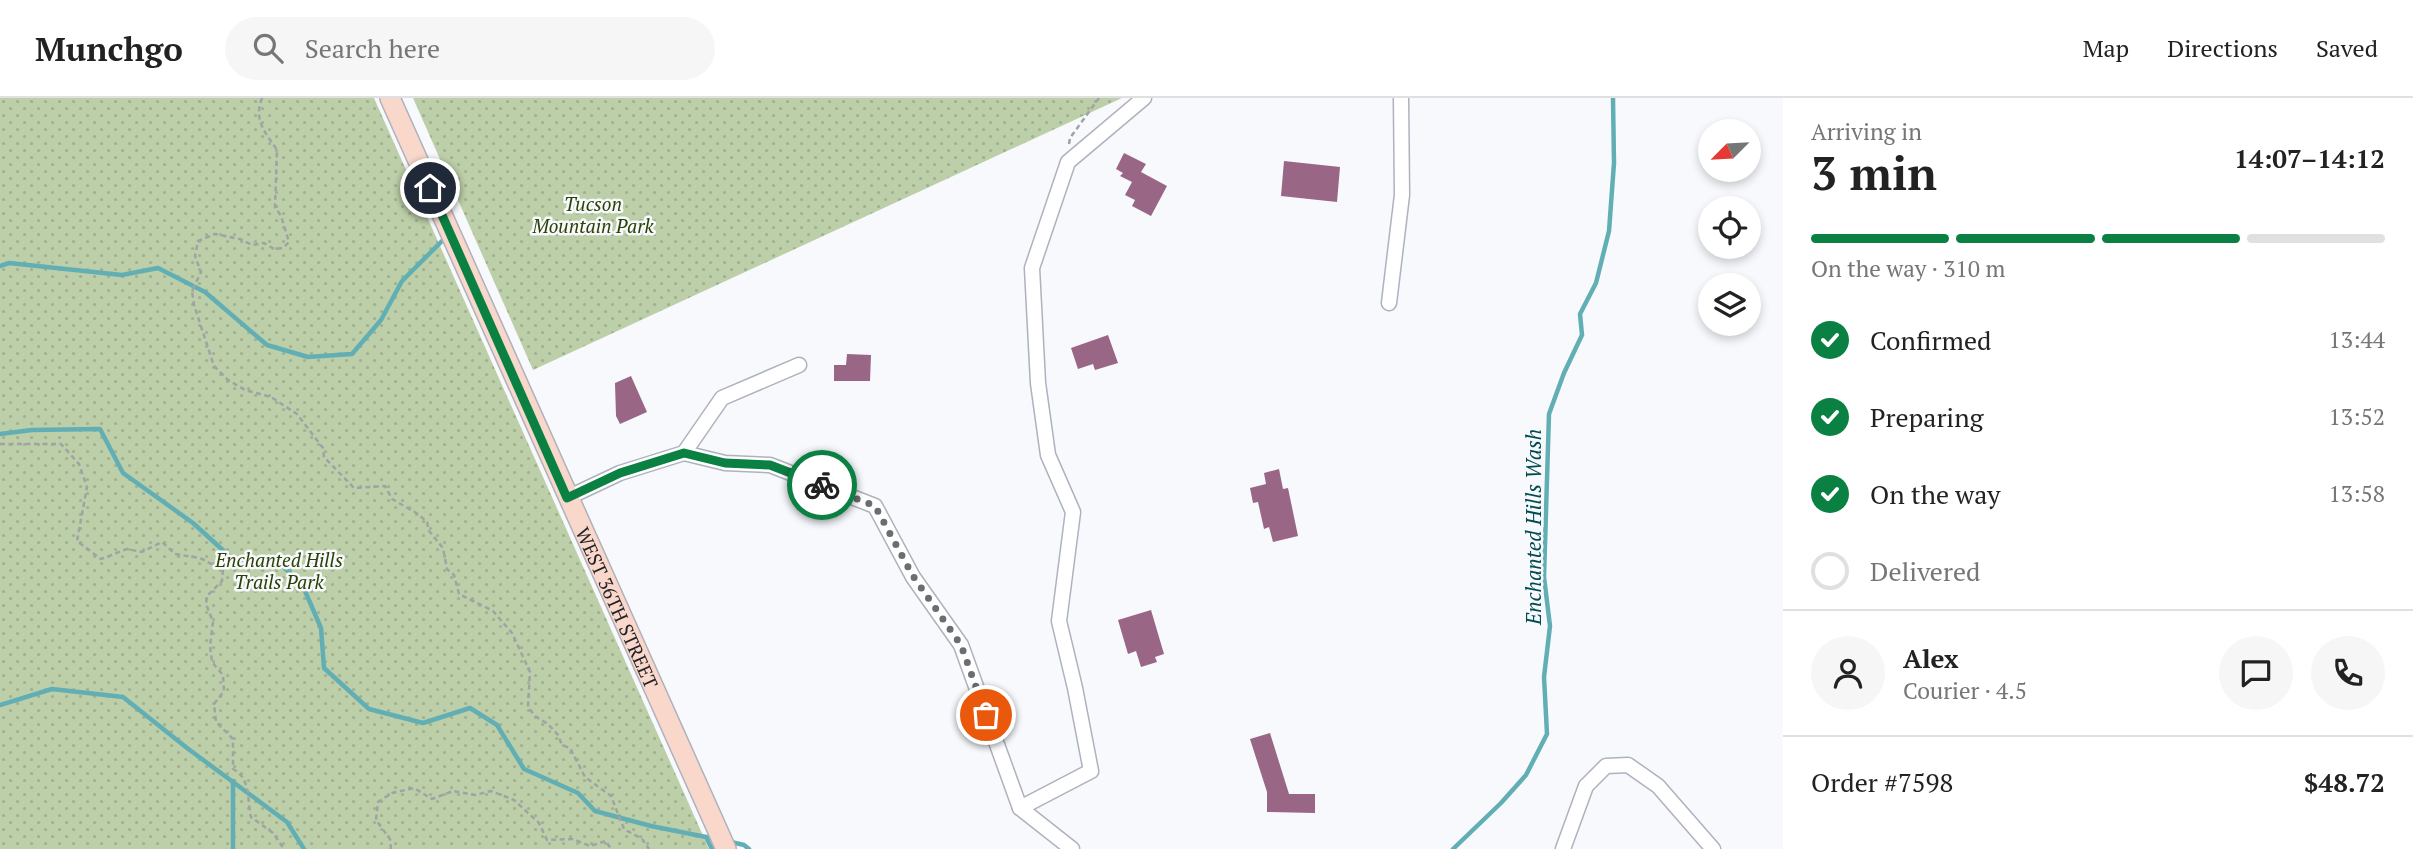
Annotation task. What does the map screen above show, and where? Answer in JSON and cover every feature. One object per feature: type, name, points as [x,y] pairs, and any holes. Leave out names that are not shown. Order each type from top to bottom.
[{"type":"street","name":"WEST 36TH STREET","points":[[390,98],[726,849]]},
{"type":"street","points":[[1020,808],[1091,771],[1059,621],[1073,512],[1048,455],[1038,383],[1032,268],[1066,166],[1144,98]]},
{"type":"street","points":[[1389,303],[1402,195],[1401,98]]},
{"type":"street","points":[[684,453],[722,398],[799,365]]},
{"type":"street","points":[[567,498],[620,473],[684,453],[725,463],[770,465],[875,506],[913,576],[961,645],[1020,808],[1072,849]]},
{"type":"street","points":[[1563,849],[1586,786],[1606,766],[1628,765],[1658,786],[1713,849]]},
{"type":"path","points":[[262,98],[258,109],[264,135],[277,150],[275,208],[281,216],[289,242],[282,248],[274,249],[264,243],[251,245],[240,239],[215,234],[198,242],[195,256],[201,272],[192,291],[214,366],[228,380],[245,390],[271,397],[297,414],[323,448],[324,457],[354,488],[385,485],[392,499],[423,517],[429,531],[443,548],[447,569],[454,575],[459,594],[493,611],[512,633],[530,672],[528,707],[558,735],[562,745],[570,748],[585,777],[611,796],[624,829],[642,839],[649,849]]},
{"type":"path","points":[[1066,166],[1070,138],[1099,98]]},
{"type":"path","points":[[0,444],[61,444],[79,464],[87,487],[77,541],[101,559],[127,550],[142,552],[162,542],[175,554],[200,558],[223,570],[222,581],[207,596],[206,604],[213,622],[210,646],[212,662],[223,675],[224,691],[215,704],[216,722],[233,739],[233,769],[241,773],[246,782],[251,817],[273,833],[284,849]]},
{"type":"path","points":[[391,849],[390,839],[376,820],[378,802],[392,793],[414,788],[432,799],[453,791],[475,794],[491,790],[514,800],[539,823],[547,841],[573,839],[590,846],[606,841],[611,849]]},
{"type":"green space","name":"Enchanted Hills Trails Park","points":[[0,98],[374,98],[709,849],[0,849]]},
{"type":"green space","name":"Tucson Mountain Park","points":[[413,98],[1122,98],[533,370]]},
{"type":"building","points":[[1124,153],[1146,164],[1141,172],[1167,186],[1151,216],[1132,206],[1135,200],[1125,195],[1132,182],[1120,176],[1123,173],[1116,169]]},
{"type":"building","points":[[1284,161],[1340,167],[1337,202],[1281,196]]},
{"type":"building","points":[[1108,335],[1118,363],[1095,370],[1093,364],[1078,369],[1071,348]]},
{"type":"building","points":[[847,354],[871,355],[870,381],[834,381],[834,365],[846,365]]},
{"type":"building","points":[[631,376],[647,412],[620,424],[616,416],[615,383]]},
{"type":"building","points":[[1279,469],[1283,489],[1288,488],[1298,536],[1273,542],[1269,527],[1264,529],[1258,502],[1253,503],[1250,488],[1266,484],[1264,473]]},
{"type":"building","points":[[1151,610],[1164,654],[1155,657],[1157,662],[1141,667],[1136,651],[1128,654],[1118,620]]},
{"type":"building","points":[[1270,733],[1289,794],[1315,794],[1315,813],[1267,812],[1267,792],[1250,739]]},
{"type":"waterway","name":"Enchanted Hills Wash","points":[[1453,849],[1526,775],[1547,734],[1544,677],[1550,626],[1544,577],[1549,414],[1582,335],[1580,314],[1596,283],[1609,231],[1614,163],[1613,98]]},
{"type":"waterway","points":[[0,266],[9,263],[122,275],[158,268],[205,292],[267,345],[308,357],[352,354],[381,320],[402,281],[447,236]]},
{"type":"waterway","points":[[0,434],[32,430],[100,429],[123,473],[193,523],[237,563],[276,560],[302,584],[321,628],[324,668],[369,709],[423,723],[470,708],[497,725],[524,769],[578,793],[595,811],[716,839]]},
{"type":"waterway","points":[[0,705],[52,689],[123,697],[287,822],[304,849]]},
{"type":"waterway","points":[[233,781],[233,849]]},
{"type":"waterway","points":[[706,837],[712,849]]},
{"type":"waterway","points":[[731,842],[749,849]]},
{"type":"way so far","points":[[822,485],[875,506],[913,576],[961,645],[986,715]]},
{"type":"route","points":[[430,188],[567,498],[620,473],[684,453],[725,463],[770,465],[822,485]]}]
